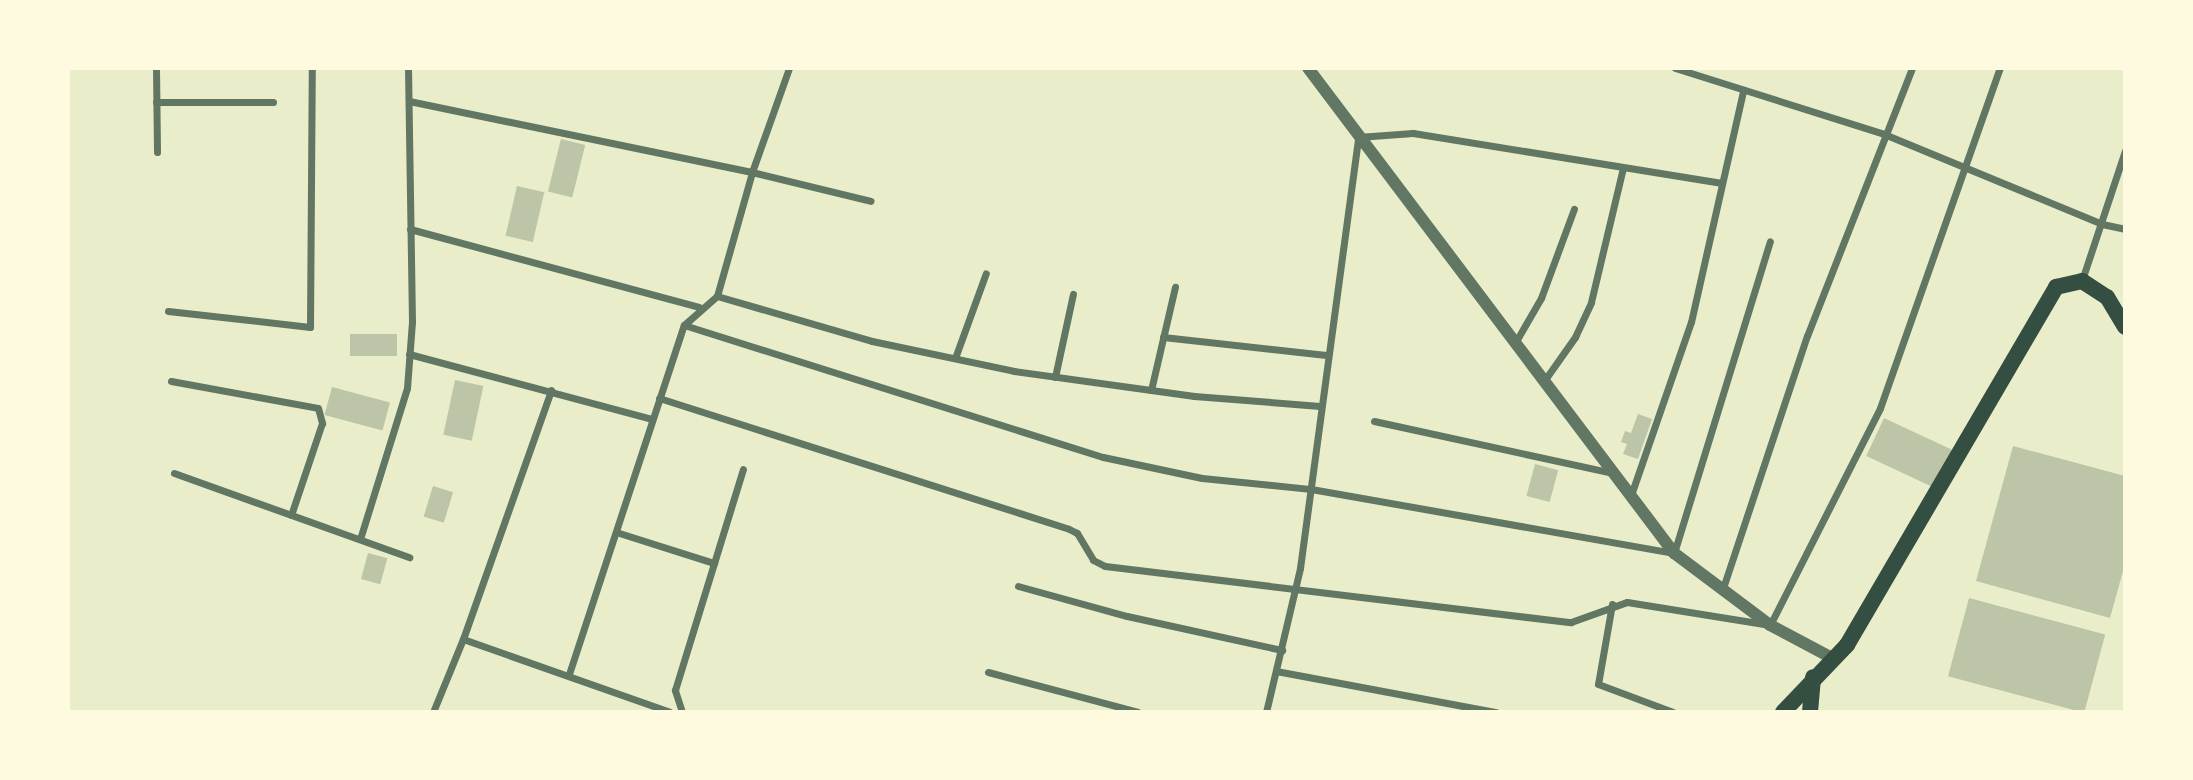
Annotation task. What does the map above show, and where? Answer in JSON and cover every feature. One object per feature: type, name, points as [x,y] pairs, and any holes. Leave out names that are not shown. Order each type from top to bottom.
[{"type":"main road","points":[[1783,712],[1813,677],[1847,645],[2056,287],[2082,281],[2107,297],[2125,327]]},
{"type":"main road","points":[[1810,712],[1813,677]]},
{"type":"street","points":[[156,68],[157,152]]},
{"type":"street","points":[[168,311],[310,327],[312,68]]},
{"type":"street","points":[[360,539],[387,464],[407,387],[410,229],[408,68]]},
{"type":"street","points":[[569,674],[684,325],[699,307],[717,296],[752,172],[789,68]]},
{"type":"street","points":[[1308,68],[1357,137],[1674,553],[1722,592],[1770,625],[1834,659]]},
{"type":"street","points":[[1675,68],[1884,134],[2102,224],[2125,229]]},
{"type":"street","points":[[1722,592],[1807,336],[1912,68]]},
{"type":"street","points":[[1770,625],[1880,408],[2000,68]]},
{"type":"street","points":[[1631,496],[1691,322],[1743,91]]},
{"type":"street","points":[[409,101],[752,172],[871,201]]},
{"type":"street","points":[[156,102],[273,102]]},
{"type":"street","points":[[1357,137],[1413,133],[1722,183]]},
{"type":"street","points":[[1266,712],[1295,588],[1311,489],[1326,355],[1352,201],[1357,137]]},
{"type":"street","points":[[2082,281],[2125,151]]},
{"type":"street","points":[[1544,381],[1575,337],[1591,302],[1623,167]]},
{"type":"street","points":[[1515,343],[1541,298],[1574,209]]},
{"type":"street","points":[[410,229],[699,307]]},
{"type":"street","points":[[1674,553],[1770,241]]},
{"type":"street","points":[[955,358],[986,273]]},
{"type":"street","points":[[1151,390],[1175,287]]},
{"type":"street","points":[[1055,377],[1073,294]]},
{"type":"street","points":[[717,296],[872,341],[1055,377],[1151,390],[1320,406]]},
{"type":"street","points":[[684,325],[1103,457],[1202,478],[1311,489],[1674,553]]},
{"type":"street","points":[[1163,337],[1326,355]]},
{"type":"street","points":[[409,354],[651,419]]},
{"type":"street","points":[[172,381],[318,408],[322,423],[291,514]]},
{"type":"street","points":[[433,712],[463,639],[551,390]]},
{"type":"street","points":[[659,398],[1069,529],[1077,533],[1099,565],[1571,622],[1587,619],[1612,604],[1627,602],[1770,625]]},
{"type":"street","points":[[1374,421],[1615,473]]},
{"type":"street","points":[[681,712],[675,690],[743,469]]},
{"type":"street","points":[[174,472],[409,557]]},
{"type":"street","points":[[616,532],[714,563]]},
{"type":"street","points":[[1018,586],[1282,650]]},
{"type":"street","points":[[1612,604],[1598,684],[1673,712]]},
{"type":"street","points":[[463,639],[569,674],[670,712]]},
{"type":"street","points":[[1276,671],[1496,712]]},
{"type":"street","points":[[988,672],[1138,712]]},
{"type":"building","points":[[561,139],[585,145],[572,197],[548,191]]},
{"type":"building","points":[[517,186],[544,192],[533,242],[506,236]]},
{"type":"building","points":[[350,334],[397,334],[397,356],[350,356]]},
{"type":"building","points":[[455,380],[483,386],[472,441],[443,435]]},
{"type":"building","points":[[332,387],[390,403],[382,431],[324,415]]},
{"type":"building","points":[[1638,414],[1652,419],[1638,459],[1623,454],[1627,444],[1621,442],[1625,431],[1631,433]]},
{"type":"building","points":[[1884,418],[1952,450],[1934,488],[1866,456]]},
{"type":"building","points":[[2013,446],[2125,476],[2125,564],[2110,618],[1976,581]]},
{"type":"building","points":[[1535,464],[1558,470],[1550,502],[1526,496]]},
{"type":"building","points":[[433,486],[453,492],[444,523],[424,517]]},
{"type":"building","points":[[368,553],[387,558],[380,584],[361,579]]},
{"type":"building","points":[[1969,598],[2105,634],[2084,712],[1948,676]]}]
